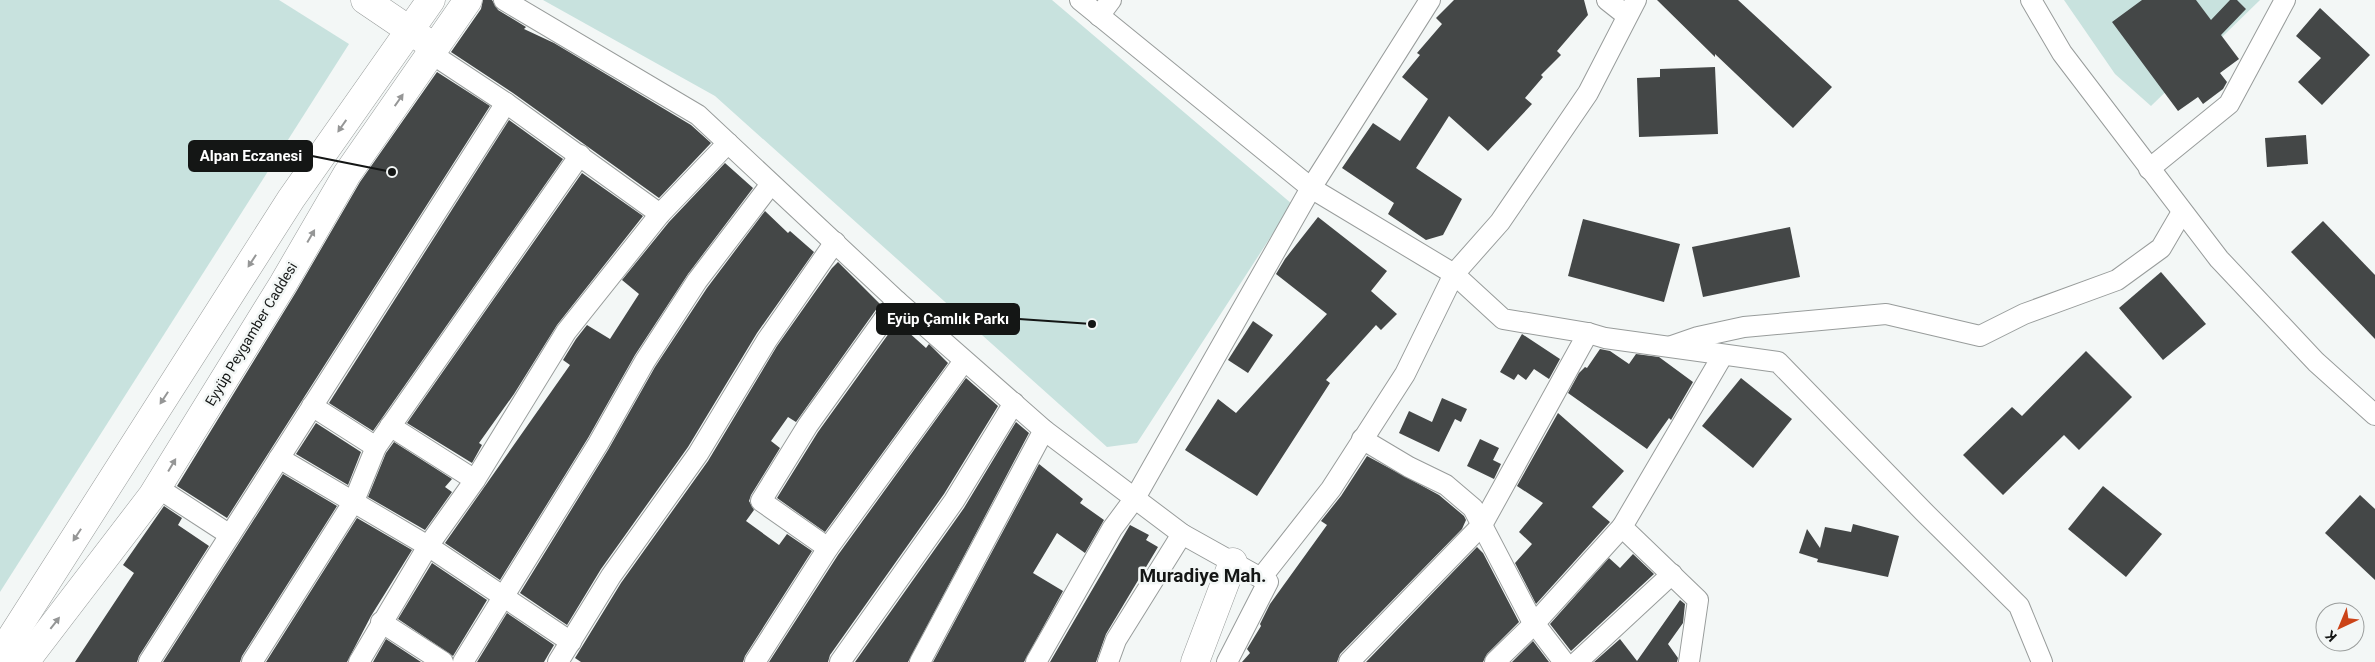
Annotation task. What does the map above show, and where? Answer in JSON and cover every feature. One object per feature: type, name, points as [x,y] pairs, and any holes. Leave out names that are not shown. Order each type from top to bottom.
[{"type":"street","points":[[365,0],[660,214]]},
{"type":"street","points":[[0,655],[291,199],[407,31],[431,0]]},
{"type":"street","name":"Eyyüp Peygamber Caddesi","points":[[25,662],[158,488],[283,284],[347,174],[468,0]]},
{"type":"street","points":[[504,0],[698,115],[897,301],[1044,430],[1182,534],[1268,582],[1227,662]]},
{"type":"street","points":[[1080,0],[1311,188],[1454,274],[1503,319],[1604,338],[1778,362],[1924,512],[2019,606],[2042,662]]},
{"type":"street","points":[[1099,16],[1112,0]]},
{"type":"street","points":[[1036,662],[1112,529],[1135,498],[1311,188],[1430,0]]},
{"type":"street","points":[[1261,578],[1331,489],[1405,374],[1454,274],[1500,222],[1588,93],[1631,8],[1607,0]]},
{"type":"street","points":[[2031,0],[2062,53],[2219,259],[2316,362],[2375,415]]},
{"type":"street","points":[[2149,169],[2229,104],[2285,0]]},
{"type":"street","points":[[149,662],[506,103]]},
{"type":"street","points":[[359,662],[381,622],[428,546],[475,480],[566,332],[660,214],[728,143]]},
{"type":"street","points":[[252,662],[354,501],[376,447],[580,155]]},
{"type":"street","points":[[463,662],[598,444],[645,361],[697,281],[771,184]]},
{"type":"street","points":[[1669,347],[1698,337],[1744,327],[1886,314],[1980,336],[2024,314],[2117,280],[2161,248],[2182,212]]},
{"type":"street","points":[[279,458],[428,546],[504,598],[566,655],[611,576],[698,454],[767,340],[834,242]]},
{"type":"street","points":[[828,548],[761,501],[808,425],[897,301]]},
{"type":"street","points":[[1349,662],[1482,525],[1588,334]]},
{"type":"street","points":[[1495,662],[1534,624],[1622,527],[1723,355]]},
{"type":"street","points":[[755,662],[828,548],[964,361]]},
{"type":"street","points":[[840,662],[954,501],[1014,403]]},
{"type":"street","points":[[312,406],[376,447]]},
{"type":"street","points":[[390,426],[475,480]]},
{"type":"street","points":[[920,662],[1044,430]]},
{"type":"street","points":[[1362,439],[1409,467],[1446,485],[1473,508],[1534,624],[1564,662]]},
{"type":"street","points":[[158,488],[230,535]]},
{"type":"street","points":[[1622,527],[1698,600],[1689,662]]},
{"type":"street","points":[[1108,662],[1116,640],[1182,534]]},
{"type":"street","points":[[1195,662],[1233,562]]},
{"type":"street","points":[[1577,662],[1672,574]]},
{"type":"street","points":[[381,622],[443,662]]},
{"type":"shaded area","points":[[0,0],[279,0],[349,44],[0,592]]},
{"type":"shaded area","points":[[543,0],[1052,0],[1292,204],[1137,443],[1107,447],[715,96]]},
{"type":"shaded area","points":[[2064,0],[2260,0],[2151,106],[2115,74]]},
{"type":"building","points":[[483,0],[492,0],[498,10],[526,27],[524,29],[554,43],[691,125],[711,143],[659,198],[513,93],[451,52],[481,9]]},
{"type":"building","points":[[1454,0],[1584,0],[1588,15],[1557,51],[1561,55],[1541,75],[1543,77],[1525,98],[1532,104],[1488,151],[1449,116],[1416,168],[1462,199],[1443,235],[1426,240],[1388,214],[1394,203],[1342,168],[1373,123],[1400,141],[1428,99],[1402,77],[1420,55],[1417,53],[1442,24],[1436,18]]},
{"type":"building","points":[[1657,0],[1738,0],[1832,87],[1793,128],[1715,54],[1715,57]]},
{"type":"building","points":[[2142,0],[2196,0],[2211,20],[2230,0],[2237,0],[2246,9],[2221,35],[2239,59],[2220,73],[2227,82],[2223,89],[2203,104],[2198,97],[2178,111],[2112,22]]},
{"type":"building","points":[[2320,8],[2370,55],[2322,105],[2298,82],[2321,58],[2296,36]]},
{"type":"building","points":[[1715,67],[1718,134],[1639,137],[1637,78],[1660,77],[1660,69]]},
{"type":"building","points":[[437,72],[490,106],[227,518],[177,486],[296,292],[360,182]]},
{"type":"building","points":[[509,120],[563,159],[373,431],[329,403]]},
{"type":"building","points":[[2306,135],[2308,164],[2267,167],[2265,138]]},
{"type":"building","points":[[725,163],[753,188],[688,274],[635,355],[588,438],[500,580],[445,543],[570,365],[563,360],[576,339],[587,325],[610,339],[639,294],[622,280],[669,222]]},
{"type":"building","points":[[582,173],[643,216],[557,325],[514,394],[479,443],[482,445],[472,463],[407,423]]},
{"type":"building","points":[[765,211],[788,233],[790,231],[814,252],[757,333],[688,447],[601,569],[567,625],[520,593],[608,450],[655,367],[707,288]]},
{"type":"building","points":[[1318,217],[1387,271],[1371,291],[1397,314],[1381,330],[1376,325],[1326,380],[1330,383],[1257,496],[1185,450],[1218,399],[1236,413],[1327,314],[1276,274],[1285,259]]},
{"type":"building","points":[[1583,219],[1680,244],[1664,302],[1568,276]]},
{"type":"building","points":[[2323,221],[2375,275],[2375,339],[2291,252]]},
{"type":"building","points":[[1790,227],[1800,277],[1703,297],[1692,247]]},
{"type":"building","points":[[838,262],[880,304],[796,422],[788,417],[771,441],[780,448],[751,495],[749,501],[754,510],[746,521],[779,545],[787,534],[812,551],[743,662],[581,662],[575,658],[621,583],[708,461],[777,346]]},
{"type":"building","points":[[2161,272],[2206,324],[2163,360],[2119,308]]},
{"type":"building","points":[[1253,321],[1273,335],[1248,373],[1228,360]]},
{"type":"building","points":[[897,322],[926,348],[929,344],[948,363],[825,532],[777,498],[818,432]]},
{"type":"building","points":[[1522,334],[1560,359],[1549,379],[1534,369],[1526,380],[1518,374],[1514,380],[1500,372]]},
{"type":"building","points":[[1600,349],[1610,351],[1629,364],[1636,354],[1659,357],[1693,382],[1671,420],[1669,418],[1647,449],[1568,393],[1579,373],[1585,367],[1587,368]]},
{"type":"building","points":[[2086,351],[2132,397],[2079,450],[2064,435],[2003,495],[1963,455],[2012,407],[2022,416]]},
{"type":"building","points":[[966,378],[998,406],[944,494],[830,655],[828,662],[769,662],[838,555]]},
{"type":"building","points":[[1741,378],[1792,419],[1753,468],[1702,426]]},
{"type":"building","points":[[1442,398],[1467,409],[1461,422],[1455,419],[1439,452],[1399,433],[1409,411],[1432,422]]},
{"type":"building","points":[[1558,413],[1624,471],[1592,507],[1610,522],[1536,604],[1515,563],[1532,544],[1519,532],[1543,503],[1517,486]]},
{"type":"building","points":[[1016,422],[1029,433],[908,662],[855,662],[964,508]]},
{"type":"building","points":[[316,423],[361,452],[348,485],[296,454]]},
{"type":"building","points":[[1480,439],[1499,448],[1493,460],[1501,464],[1494,479],[1467,466]]},
{"type":"building","points":[[394,442],[452,479],[445,487],[452,492],[425,530],[368,497],[386,453]]},
{"type":"building","points":[[1367,456],[1439,495],[1464,516],[1466,520],[1462,529],[1340,654],[1337,662],[1242,662],[1250,653],[1247,649],[1261,626],[1260,624],[1270,604],[1327,525],[1321,521],[1341,496]]},
{"type":"building","points":[[1039,464],[1083,499],[1080,503],[1104,520],[1085,553],[1057,533],[1033,573],[1063,591],[1024,662],[933,662]]},
{"type":"building","points":[[283,474],[337,506],[240,662],[163,662]]},
{"type":"building","points":[[2103,486],[2162,534],[2126,577],[2068,529]]},
{"type":"building","points":[[2360,495],[2375,509],[2375,580],[2325,533]]},
{"type":"building","points":[[164,506],[182,518],[178,525],[209,546],[137,662],[75,662],[134,573],[123,565]]},
{"type":"building","points":[[357,518],[412,550],[371,616],[347,662],[266,662]]},
{"type":"building","points":[[1853,524],[1899,536],[1888,577],[1817,562],[1818,559],[1799,553],[1807,529],[1820,548],[1825,527],[1851,532]]},
{"type":"building","points":[[1130,525],[1149,535],[1146,540],[1158,547],[1106,634],[1096,662],[1050,662]]},
{"type":"building","points":[[1477,547],[1483,553],[1519,622],[1487,654],[1483,662],[1366,662]]},
{"type":"building","points":[[1633,554],[1654,574],[1571,651],[1550,624],[1609,558],[1620,568]]},
{"type":"building","points":[[432,563],[487,600],[453,656],[398,619]]},
{"type":"building","points":[[1680,600],[1685,604],[1683,623],[1668,644],[1678,658],[1677,662],[1594,662],[1620,639],[1637,661]]},
{"type":"building","points":[[507,613],[554,645],[544,662],[477,662]]},
{"type":"building","points":[[386,639],[421,662],[373,662]]},
{"type":"building","points":[[1533,641],[1549,662],[1512,662]]},
{"type":"place","name":"Alpan Eczanesi","points":[[392,172]]},
{"type":"place","name":"Eyüp Çamlık Parkı","points":[[1092,324]]},
{"type":"district","name":"Muradiye Mah.","points":[[1203,575]]}]
